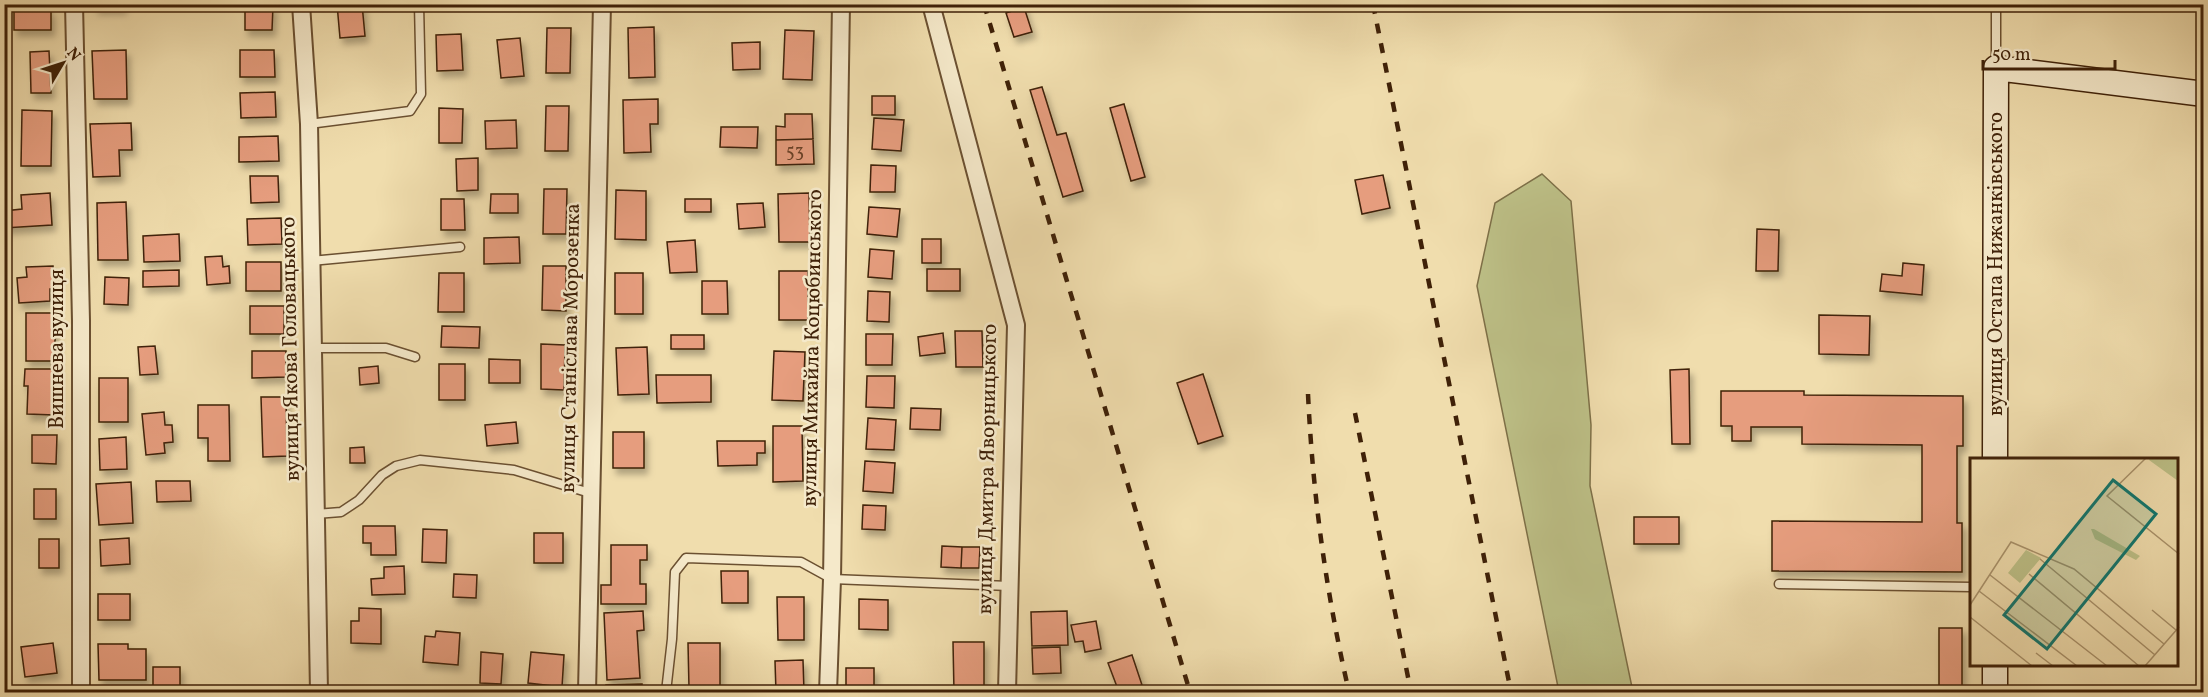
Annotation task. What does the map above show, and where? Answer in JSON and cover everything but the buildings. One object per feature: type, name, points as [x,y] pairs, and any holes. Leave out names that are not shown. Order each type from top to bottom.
[{"type":"main road","points":[[1996,68],[2204,94]]},
{"type":"main road","name":"вулиця Остапа Нижанківського","points":[[1995,458],[1996,68]]},
{"type":"main road","points":[[1995,667],[1995,693]]},
{"type":"street","name":"Вишнева вулиця","points":[[74,4],[81,321],[81,693]]},
{"type":"street","name":"вулиця Якова Головацького","points":[[302,4],[309,124],[320,693]]},
{"type":"street","name":"вулиця Станіслава Морозенка","points":[[587,693],[602,4]]},
{"type":"street","name":"вулиця Михайла Коцюбинського","points":[[828,693],[832,579],[841,4]]},
{"type":"street","name":"вулиця Дмитра Яворницького","points":[[931,4],[1016,325],[1007,693]]},
{"type":"lane","points":[[309,124],[410,111],[421,94],[419,4]]},
{"type":"lane","points":[[1996,4],[1996,68]]},
{"type":"lane","points":[[311,261],[460,247]]},
{"type":"lane","points":[[313,348],[386,348],[415,357]]},
{"type":"lane","points":[[316,514],[341,512],[359,500],[382,475],[396,466],[420,460],[514,470],[590,493]]},
{"type":"lane","points":[[666,693],[672,639],[675,572],[686,558],[801,562],[832,579],[1009,586]]},
{"type":"lane","points":[[1779,584],[1970,587]]},
{"type":"green space","points":[[1542,174],[1571,201],[1591,425],[1590,486],[1633,692],[1559,692],[1477,286],[1495,203]]},
{"type":"railway","points":[[984,4],[1190,692]]},
{"type":"railway","points":[[1373,4],[1511,692]]},
{"type":"railway","points":[[1308,394],[1313,470],[1322,545],[1349,692]]},
{"type":"railway","points":[[1355,413],[1411,692]]}]
